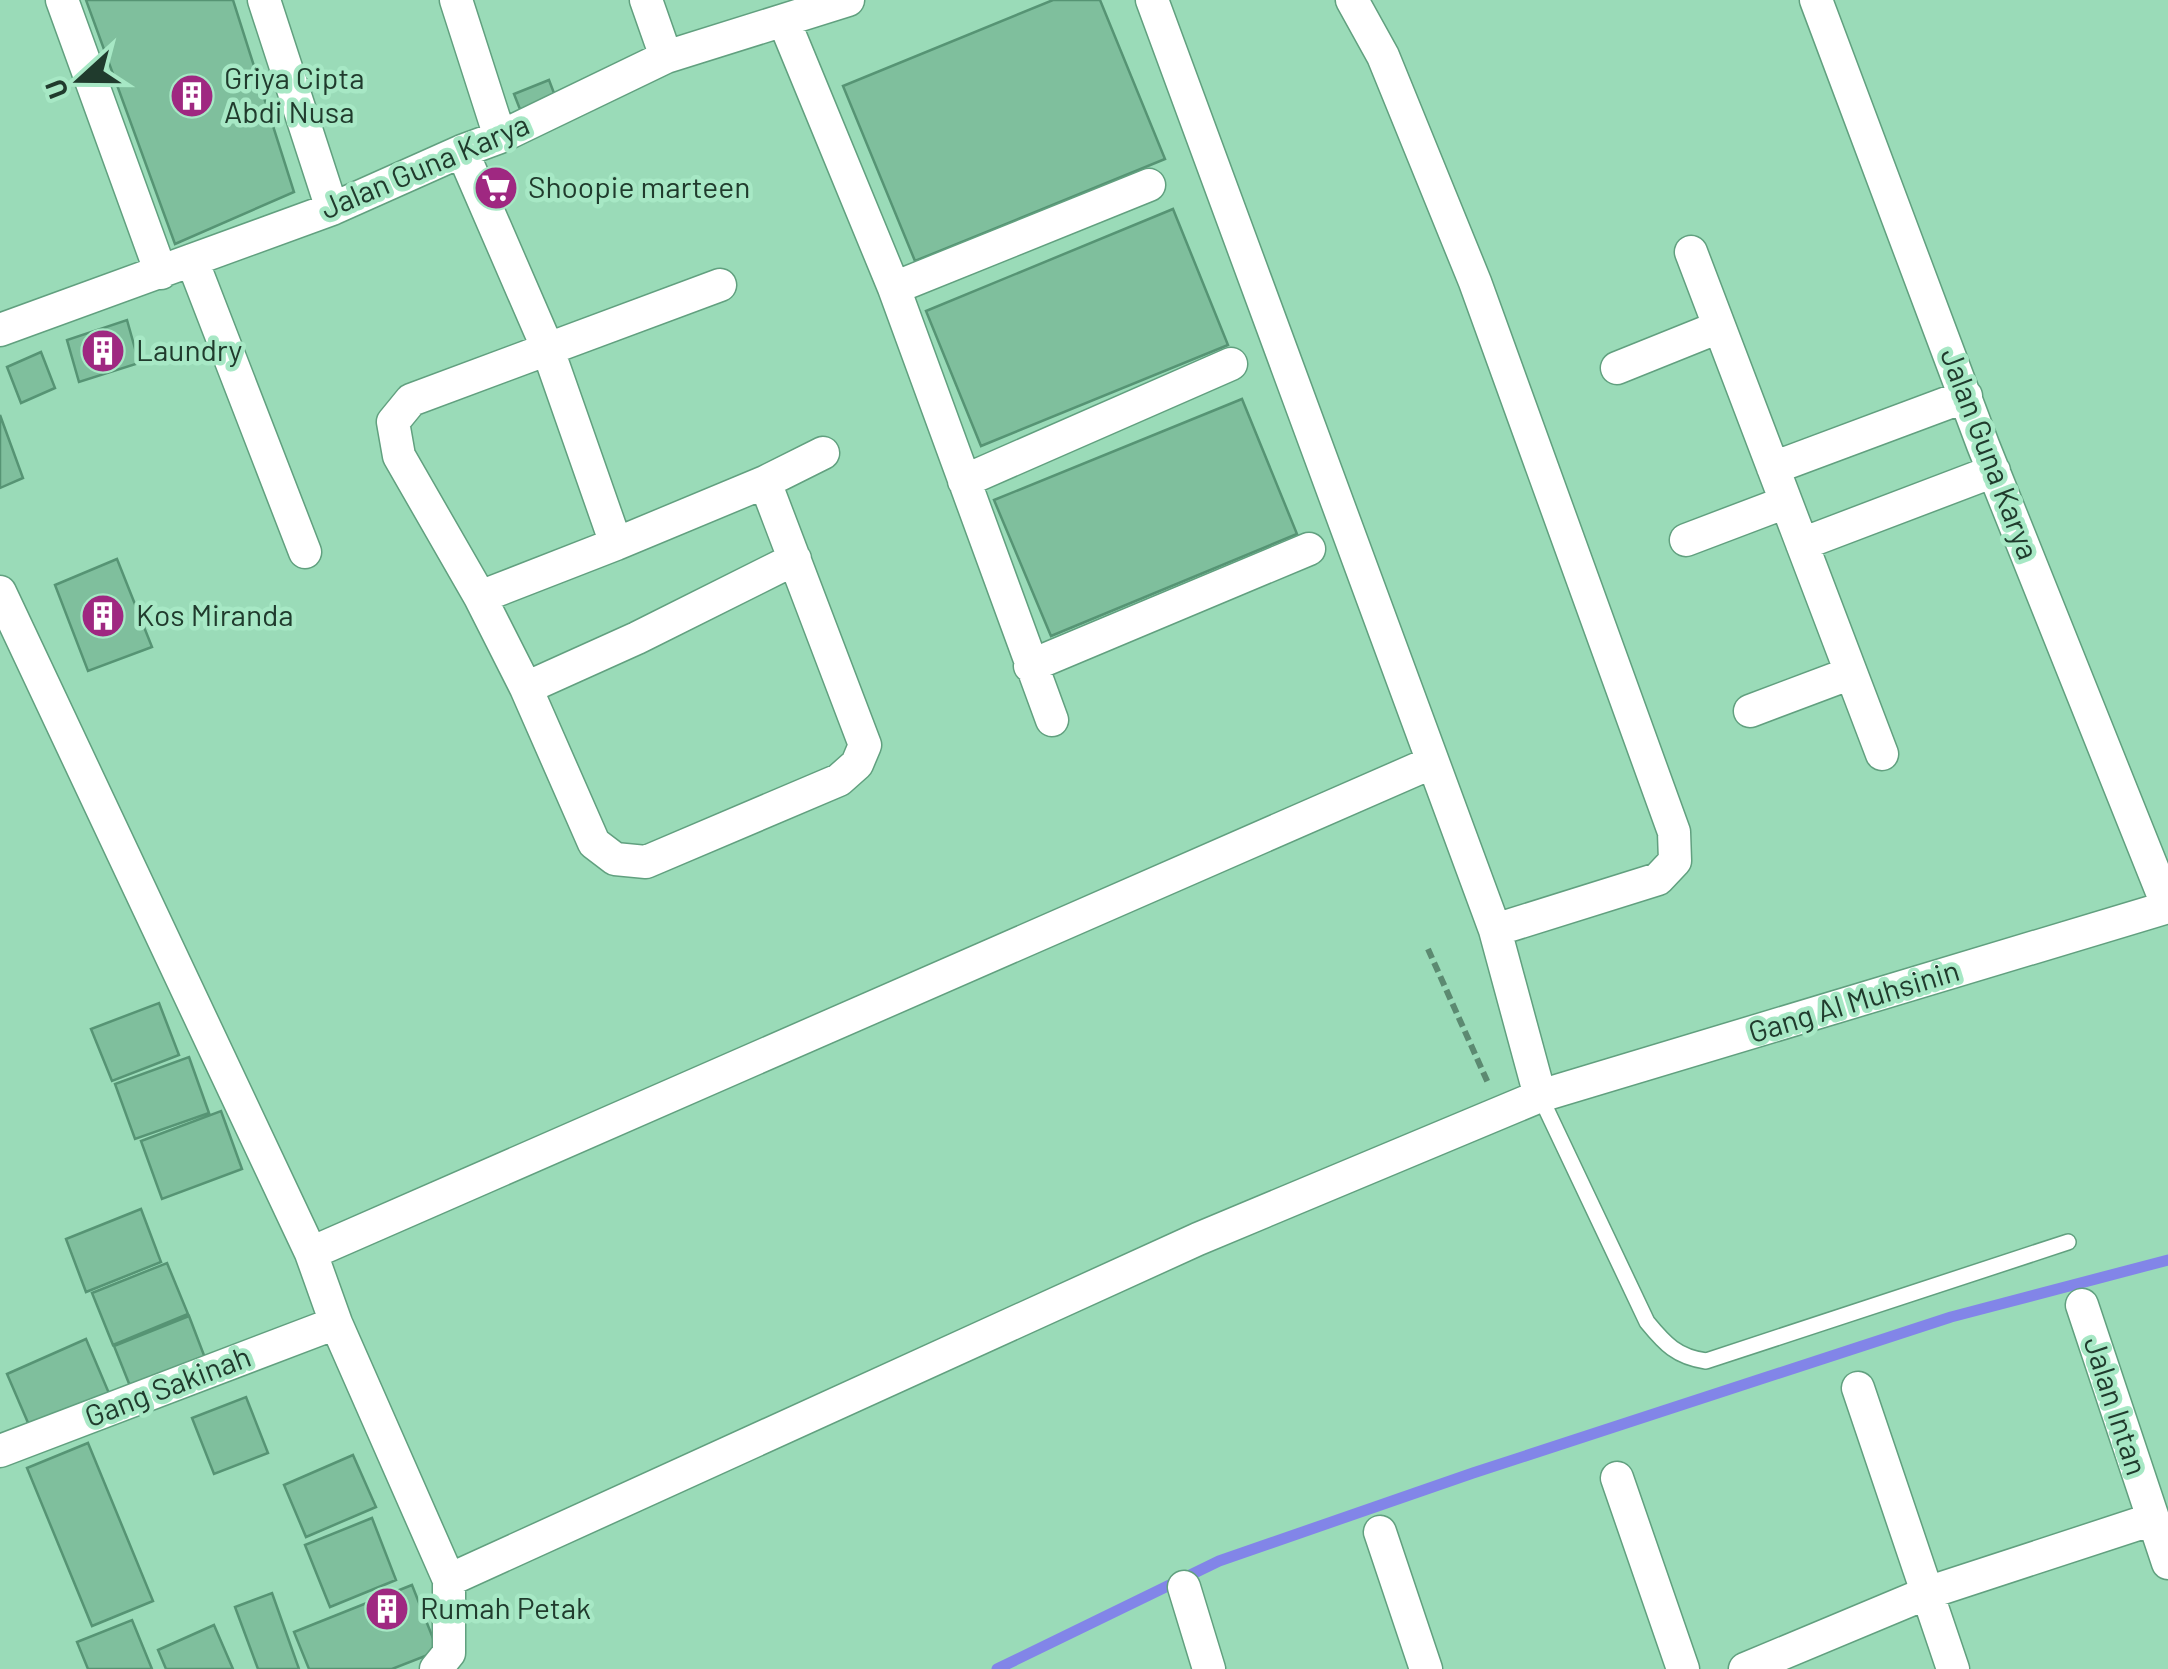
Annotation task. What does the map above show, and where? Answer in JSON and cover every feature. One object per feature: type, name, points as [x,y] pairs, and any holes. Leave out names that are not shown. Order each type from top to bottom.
[{"type":"street","points":[[62,0],[161,273]]},
{"type":"street","points":[[264,0],[332,208]]},
{"type":"street","points":[[456,0],[500,137]]},
{"type":"street","points":[[646,0],[666,58]]},
{"type":"street","name":"Jalan Guna Karya","points":[[0,330],[332,208],[500,137],[666,58],[848,0]]},
{"type":"street","points":[[1152,0],[1495,930],[1540,1096]]},
{"type":"street","points":[[1352,0],[1382,56],[1475,282],[1674,832],[1675,860],[1658,880],[1495,930]]},
{"type":"street","name":"Jalan Guna Karya","points":[[1816,0],[1994,471],[2168,907]]},
{"type":"street","points":[[784,21],[894,288],[1052,720]]},
{"type":"street","points":[[462,150],[547,347],[616,544]]},
{"type":"street","points":[[894,288],[1149,185]]},
{"type":"street","points":[[1691,252],[1882,754]]},
{"type":"street","points":[[192,260],[306,552]]},
{"type":"street","points":[[720,285],[411,400],[394,422],[399,456],[480,596],[526,688],[594,843],[615,859],[646,862],[839,780],[857,764],[865,745],[764,482]]},
{"type":"street","points":[[1616,368],[1719,327]]},
{"type":"street","points":[[964,481],[1232,364]]},
{"type":"street","points":[[1773,468],[1966,396]]},
{"type":"street","points":[[480,596],[616,544],[824,453]]},
{"type":"street","points":[[1802,544],[1994,471]]},
{"type":"street","points":[[1686,540],[1786,502]]},
{"type":"street","points":[[1030,666],[1309,548]]},
{"type":"street","points":[[526,688],[637,638],[794,559]]},
{"type":"street","points":[[0,592],[310,1252],[336,1323],[449,1580],[450,1653],[436,1669]]},
{"type":"street","points":[[1750,711],[1851,673]]},
{"type":"street","points":[[310,1252],[1433,762]]},
{"type":"street","name":"Gang Al Muhsinin","points":[[449,1580],[1198,1239],[1500,1111],[2168,907]]},
{"type":"street","name":"Jalan Intan","points":[[2082,1305],[2168,1563]]},
{"type":"street","name":"Gang Sakinah","points":[[0,1452],[336,1323]]},
{"type":"street","points":[[1858,1388],[1953,1669]]},
{"type":"street","points":[[1617,1478],[1682,1669]]},
{"type":"street","points":[[1744,1669],[1927,1593],[2153,1518]]},
{"type":"street","points":[[1380,1532],[1426,1669]]},
{"type":"street","points":[[1184,1587],[1207,1668]]},
{"type":"lane","points":[[1540,1096],[1646,1322],[1668,1348],[1686,1358],[1706,1361],[2068,1242]]},
{"type":"path","points":[[1428,949],[1500,1111]]},
{"type":"building","name":"Griya Cipta Abdi Nusa","points":[[86,0],[233,0],[294,192],[175,244]]},
{"type":"building","points":[[1053,0],[1100,0],[1165,159],[915,261],[843,86]]},
{"type":"building","points":[[549,80],[557,101],[523,117],[514,94]]},
{"type":"building","points":[[1173,209],[1228,345],[981,446],[926,311]]},
{"type":"building","name":"Laundry","points":[[127,320],[139,363],[79,382],[67,340]]},
{"type":"building","points":[[41,352],[55,388],[21,403],[7,367]]},
{"type":"building","points":[[1242,399],[1297,534],[1051,636],[994,500]]},
{"type":"building","points":[[0,415],[23,478],[0,488]]},
{"type":"building","name":"Kos Miranda","points":[[117,559],[152,647],[88,671],[55,585]]},
{"type":"building","points":[[159,1003],[179,1055],[112,1081],[91,1029]]},
{"type":"building","points":[[189,1057],[209,1113],[135,1139],[115,1084]]},
{"type":"building","points":[[221,1111],[242,1169],[162,1199],[141,1141]]},
{"type":"building","points":[[141,1209],[161,1262],[86,1292],[66,1239]]},
{"type":"building","points":[[167,1263],[188,1314],[113,1345],[92,1293]]},
{"type":"building","points":[[189,1316],[210,1371],[136,1401],[114,1346]]},
{"type":"building","points":[[86,1339],[111,1398],[32,1432],[7,1374]]},
{"type":"building","points":[[246,1397],[268,1453],[214,1474],[192,1418]]},
{"type":"building","points":[[88,1443],[153,1601],[92,1626],[27,1468]]},
{"type":"building","points":[[353,1455],[376,1507],[306,1537],[284,1485]]},
{"type":"building","points":[[372,1518],[396,1580],[330,1607],[305,1545]]},
{"type":"building","name":"Rumah Petak","points":[[412,1585],[438,1651],[392,1669],[309,1669],[294,1632]]},
{"type":"building","points":[[272,1593],[299,1669],[258,1669],[235,1607]]},
{"type":"building","points":[[132,1620],[152,1669],[88,1669],[77,1642]]},
{"type":"building","points":[[214,1625],[233,1669],[166,1669],[158,1650]]},
{"type":"waterway","points":[[997,1669],[1219,1561],[1473,1473],[1951,1317],[2168,1260]]},
{"type":"place","name":"Griya Cipta Abdi Nusa","points":[[192,96]]},
{"type":"place","name":"Shoopie marteen","points":[[496,188]]},
{"type":"place","name":"Laundry","points":[[103,351]]},
{"type":"place","name":"Kos Miranda","points":[[103,616]]},
{"type":"place","name":"Rumah Petak","points":[[387,1609]]}]
